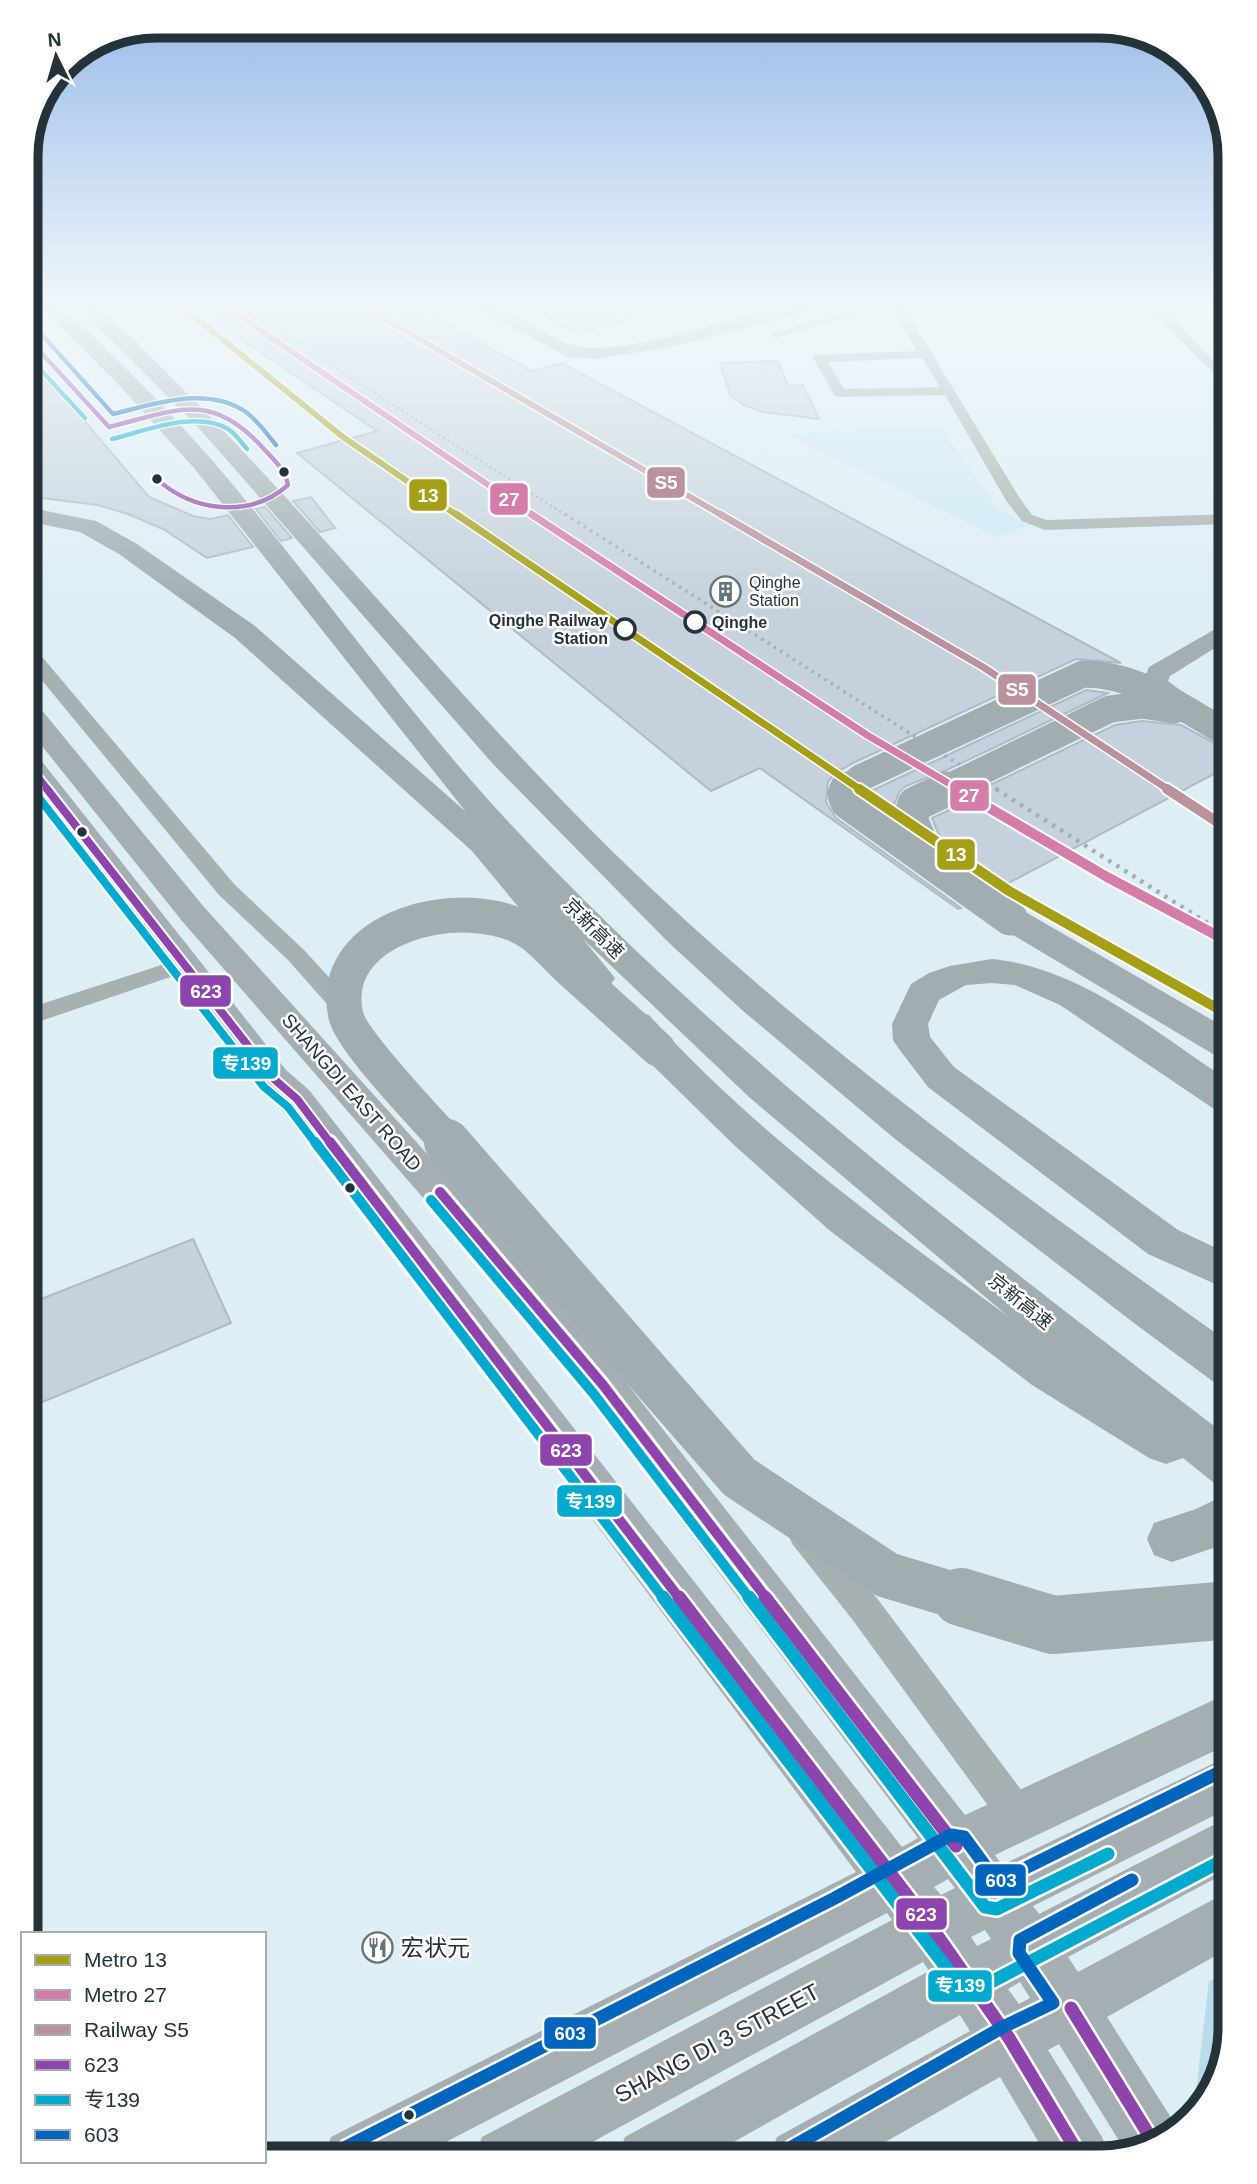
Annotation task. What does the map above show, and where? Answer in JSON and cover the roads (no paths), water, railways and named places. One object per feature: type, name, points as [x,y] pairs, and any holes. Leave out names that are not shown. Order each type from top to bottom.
[{"type":"highway","name":"京新高速","points":[[148,403],[195,455],[502,835],[617,952],[794,1116],[1218,1458]]},
{"type":"highway","points":[[188,403],[518,772],[608,866],[709,960],[896,1118],[1218,1358]]},
{"type":"highway","points":[[39,517],[87,526],[128,549],[263,648],[483,844],[658,1049]]},
{"type":"highway","points":[[1218,729],[1130,680],[1107,673],[1083,674],[860,778],[848,787],[845,794],[848,802],[1010,918],[1218,1043]]},
{"type":"highway","points":[[926,857],[909,819],[915,804],[1110,709],[1142,705],[1190,713]]},
{"type":"highway","points":[[1218,1475],[1048,1371],[844,1219],[748,1135],[528,931],[504,920],[442,914],[390,932],[371,944],[355,960],[346,988],[345,1014],[360,1042],[739,1477],[887,1575],[1053,1625],[1218,1611]]},
{"type":"highway","points":[[1218,1092],[1073,996],[1021,974],[992,971],[962,974],[942,981],[924,993],[910,1024],[912,1040],[941,1077],[1163,1242],[1218,1268]]},
{"type":"highway","points":[[1172,1539],[1208,1529],[1218,1522]]},
{"type":"main road","points":[[1218,640],[1158,672],[1155,684],[1168,695],[1218,721]]},
{"type":"main road","name":"SHANGDI EAST ROAD","points":[[39,724],[193,914],[445,1198],[603,1385],[956,1846],[1030,1947],[1149,2135]]},
{"type":"main road","points":[[39,776],[274,1079],[297,1098],[932,1928],[1009,2038],[1074,2146]]},
{"type":"main road","points":[[377,2145],[895,1881],[956,1846],[1213,1725]]},
{"type":"main road","name":"SHANG DI 3 STREET","points":[[527,2145],[932,1928],[1218,1786]]},
{"type":"main road","points":[[669,2146],[970,1979],[1218,1849]]},
{"type":"main road","points":[[820,2146],[1009,2038],[1070,2008],[1218,1924]]},
{"type":"street","points":[[956,403],[1012,499],[1027,518],[1036,523],[1093,524],[1218,519]]},
{"type":"street","points":[[39,664],[227,890],[296,956],[669,1372],[864,1608],[1018,1816]]},
{"type":"street","points":[[39,1014],[186,964]]},
{"type":"railway","points":[[390,403],[567,516]]},
{"type":"railway","points":[[565,514],[999,790]]},
{"type":"railway","points":[[996,789],[1218,930]]},
{"type":"metro line","name":"13","points":[[301,403],[343,437],[1009,891],[1218,1009]]},
{"type":"metro line","name":"27","points":[[364,403],[867,735],[1107,877],[1218,936]]},
{"type":"rail line","name":"S5","points":[[529,403],[983,667],[1218,822]]},
{"type":"place","name":"Qinghe Station","points":[[726,591]]},
{"type":"place","name":"Qinghe","points":[[695,622]]},
{"type":"place","name":"Qinghe Railway Station","points":[[625,629]]},
{"type":"place","name":"宏状元","points":[[378,1948]]}]
